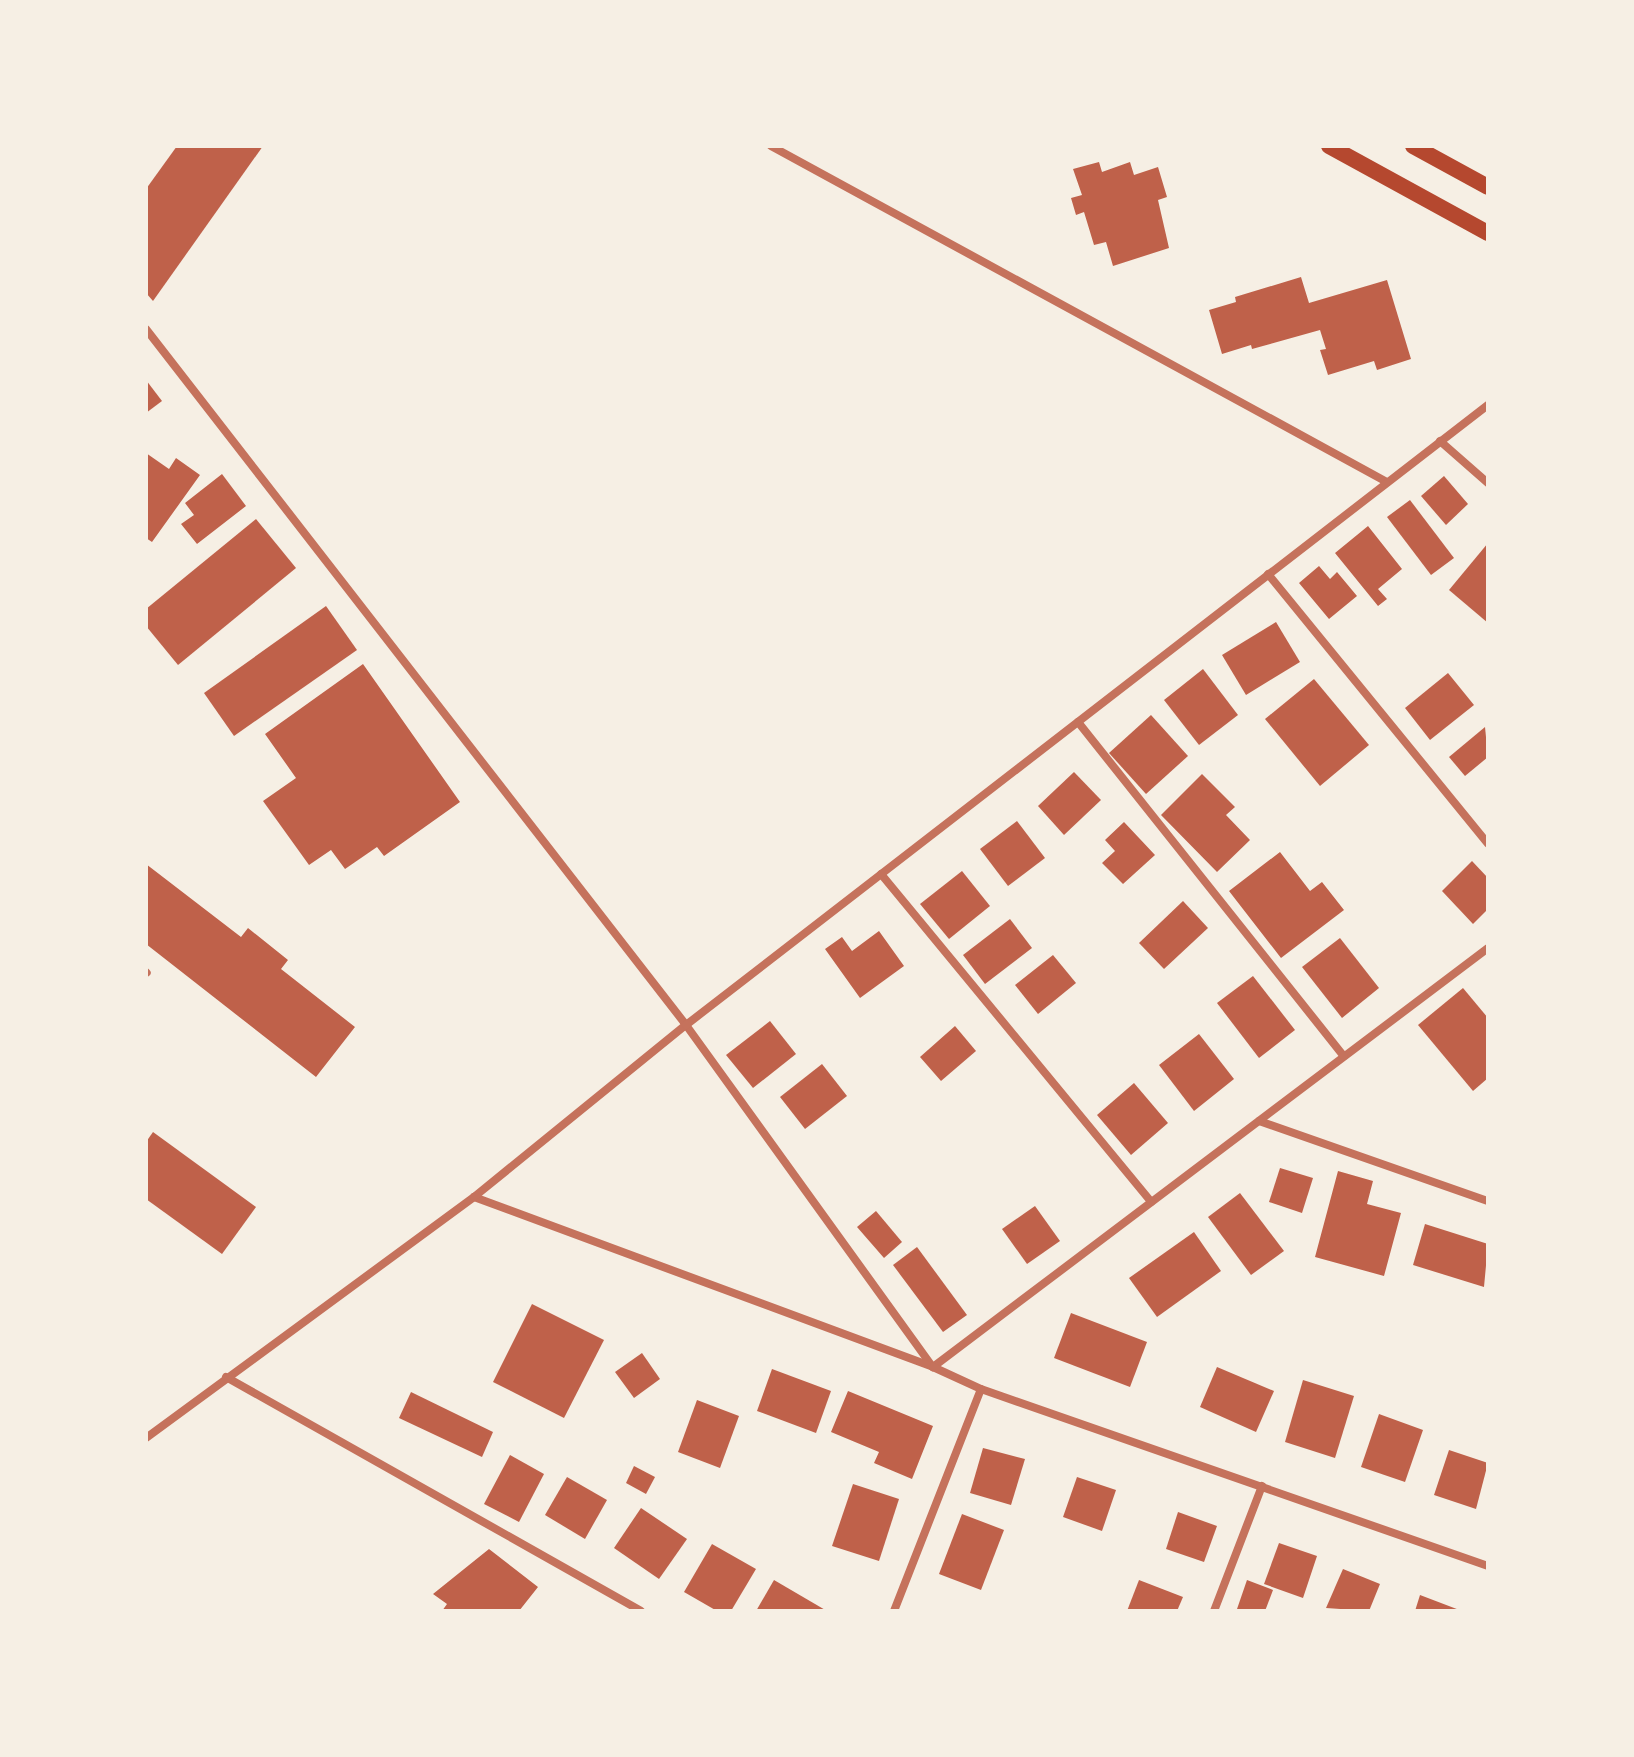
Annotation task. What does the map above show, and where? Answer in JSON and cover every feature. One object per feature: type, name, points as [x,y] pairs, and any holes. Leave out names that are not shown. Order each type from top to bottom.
[{"type":"main road","points":[[1329,146],[1488,233]]},
{"type":"main road","points":[[1413,146],[1488,187]]},
{"type":"street","points":[[771,146],[1387,482]]},
{"type":"street","points":[[146,329],[686,1025],[933,1367]]},
{"type":"street","points":[[146,1438],[474,1197],[686,1025],[1488,405]]},
{"type":"street","points":[[1440,441],[1488,483]]},
{"type":"street","points":[[1268,574],[1488,844]]},
{"type":"street","points":[[1078,722],[1344,1056]]},
{"type":"street","points":[[881,874],[1151,1202]]},
{"type":"street","points":[[933,1367],[1488,948]]},
{"type":"street","points":[[1259,1121],[1488,1201]]},
{"type":"street","points":[[474,1197],[933,1367],[981,1389],[1488,1566]]},
{"type":"street","points":[[226,1377],[641,1611]]},
{"type":"street","points":[[894,1611],[981,1389]]},
{"type":"street","points":[[1214,1611],[1262,1486]]},
{"type":"building","points":[[177,146],[263,146],[153,301],[146,293],[146,189]]},
{"type":"building","points":[[1099,162],[1102,172],[1130,162],[1134,175],[1158,167],[1167,197],[1158,200],[1169,248],[1113,266],[1106,242],[1094,245],[1084,212],[1076,215],[1071,198],[1082,195],[1073,169]]},
{"type":"building","points":[[1301,277],[1309,303],[1387,280],[1411,359],[1377,370],[1374,361],[1328,375],[1320,350],[1326,349],[1320,330],[1222,354],[1209,310],[1236,302],[1235,297]]},
{"type":"building","points":[[146,380],[162,401],[146,413]]},
{"type":"building","points":[[146,453],[169,469],[176,458],[200,475],[152,542],[146,538]]},
{"type":"building","points":[[222,474],[246,506],[197,544],[181,524],[194,515],[185,503]]},
{"type":"building","points":[[1444,476],[1468,504],[1446,525],[1421,496]]},
{"type":"building","points":[[1410,500],[1454,558],[1431,575],[1387,517]]},
{"type":"building","points":[[256,519],[296,568],[178,665],[146,626],[146,609]]},
{"type":"building","points":[[1368,526],[1402,569],[1378,589],[1387,599],[1378,606],[1335,553]]},
{"type":"building","points":[[1488,543],[1488,623],[1449,590]]},
{"type":"building","points":[[1319,566],[1330,579],[1337,572],[1357,596],[1329,619],[1299,583]]},
{"type":"building","points":[[326,606],[357,650],[234,736],[204,693]]},
{"type":"building","points":[[1276,622],[1300,662],[1246,695],[1222,655]]},
{"type":"building","points":[[363,664],[460,802],[384,856],[377,847],[345,869],[331,850],[309,865],[263,801],[296,778],[265,734]]},
{"type":"building","points":[[1203,669],[1238,715],[1199,745],[1164,700]]},
{"type":"building","points":[[1448,673],[1474,705],[1430,740],[1405,708]]},
{"type":"building","points":[[1314,679],[1369,745],[1320,786],[1265,719]]},
{"type":"building","points":[[1151,715],[1188,756],[1146,794],[1109,753]]},
{"type":"building","points":[[1485,727],[1488,757],[1465,776],[1449,757]]},
{"type":"building","points":[[1074,772],[1101,800],[1064,835],[1038,806]]},
{"type":"building","points":[[1202,774],[1235,807],[1226,815],[1250,840],[1217,872],[1161,815]]},
{"type":"building","points":[[1017,821],[1045,858],[1008,886],[980,849]]},
{"type":"building","points":[[1124,822],[1155,855],[1123,884],[1102,863],[1115,851],[1105,840]]},
{"type":"building","points":[[1280,852],[1310,891],[1322,882],[1344,910],[1281,958],[1229,891]]},
{"type":"building","points":[[1472,861],[1488,878],[1488,909],[1473,924],[1442,891]]},
{"type":"building","points":[[146,864],[241,937],[248,928],[288,960],[281,969],[355,1027],[316,1077],[146,944]]},
{"type":"building","points":[[962,871],[990,906],[949,939],[920,904]]},
{"type":"building","points":[[1183,901],[1208,928],[1164,969],[1139,943]]},
{"type":"building","points":[[1010,919],[1032,948],[985,984],[963,955]]},
{"type":"building","points":[[879,931],[904,966],[860,998],[825,949],[842,937],[852,951]]},
{"type":"building","points":[[1340,938],[1379,988],[1342,1018],[1302,967]]},
{"type":"building","points":[[1053,955],[1076,983],[1038,1014],[1015,985]]},
{"type":"building","points":[[1253,976],[1295,1030],[1259,1058],[1217,1003]]},
{"type":"building","points":[[1463,988],[1488,1018],[1488,1078],[1473,1091],[1418,1025]]},
{"type":"building","points":[[770,1021],[796,1054],[753,1088],[726,1055]]},
{"type":"building","points":[[955,1026],[976,1051],[941,1081],[920,1057]]},
{"type":"building","points":[[1199,1034],[1234,1079],[1194,1111],[1159,1065]]},
{"type":"building","points":[[822,1064],[847,1096],[805,1129],[780,1097]]},
{"type":"building","points":[[1134,1083],[1168,1123],[1131,1155],[1097,1115]]},
{"type":"building","points":[[153,1132],[256,1207],[222,1254],[146,1199],[146,1142]]},
{"type":"building","points":[[1280,1168],[1313,1178],[1302,1213],[1269,1202]]},
{"type":"building","points":[[1338,1171],[1373,1181],[1367,1204],[1401,1213],[1384,1276],[1315,1257]]},
{"type":"building","points":[[1240,1193],[1284,1251],[1251,1275],[1208,1217]]},
{"type":"building","points":[[1035,1206],[1060,1241],[1027,1264],[1002,1229]]},
{"type":"building","points":[[876,1211],[902,1242],[884,1258],[857,1227]]},
{"type":"building","points":[[1425,1224],[1488,1244],[1484,1287],[1413,1265]]},
{"type":"building","points":[[1194,1232],[1221,1271],[1157,1317],[1129,1278]]},
{"type":"building","points":[[917,1247],[967,1315],[943,1332],[893,1265]]},
{"type":"building","points":[[532,1304],[604,1340],[564,1418],[493,1382]]},
{"type":"building","points":[[1071,1313],[1147,1342],[1130,1387],[1054,1358]]},
{"type":"building","points":[[642,1353],[660,1379],[634,1398],[615,1372]]},
{"type":"building","points":[[1217,1367],[1274,1391],[1256,1432],[1200,1407]]},
{"type":"building","points":[[772,1369],[831,1391],[816,1433],[757,1411]]},
{"type":"building","points":[[1303,1380],[1354,1396],[1335,1458],[1285,1442]]},
{"type":"building","points":[[848,1391],[933,1426],[912,1479],[874,1463],[879,1452],[831,1432]]},
{"type":"building","points":[[411,1392],[493,1432],[482,1457],[399,1418]]},
{"type":"building","points":[[697,1400],[739,1416],[720,1468],[678,1452]]},
{"type":"building","points":[[1379,1414],[1423,1430],[1405,1482],[1361,1467]]},
{"type":"building","points":[[983,1448],[1025,1459],[1011,1505],[970,1493]]},
{"type":"building","points":[[1449,1450],[1488,1463],[1476,1509],[1434,1495]]},
{"type":"building","points":[[510,1455],[544,1474],[519,1522],[484,1504]]},
{"type":"building","points":[[634,1466],[655,1477],[646,1494],[626,1483]]},
{"type":"building","points":[[567,1477],[607,1500],[585,1539],[545,1515]]},
{"type":"building","points":[[1077,1477],[1116,1490],[1102,1531],[1063,1517]]},
{"type":"building","points":[[853,1484],[899,1499],[879,1561],[832,1546]]},
{"type":"building","points":[[641,1508],[687,1539],[659,1579],[614,1548]]},
{"type":"building","points":[[1178,1512],[1217,1526],[1204,1562],[1166,1549]]},
{"type":"building","points":[[962,1514],[1004,1530],[981,1590],[939,1574]]},
{"type":"building","points":[[1279,1543],[1317,1556],[1303,1598],[1264,1584]]},
{"type":"building","points":[[712,1544],[756,1569],[731,1611],[717,1611],[684,1592]]},
{"type":"building","points":[[489,1549],[538,1587],[519,1611],[442,1611],[447,1604],[433,1594]]},
{"type":"building","points":[[1343,1569],[1380,1584],[1369,1611],[1326,1608]]},
{"type":"building","points":[[774,1580],[827,1611],[756,1611]]},
{"type":"building","points":[[1139,1580],[1183,1597],[1177,1611],[1127,1611]]},
{"type":"building","points":[[1247,1580],[1273,1590],[1265,1611],[1237,1609]]},
{"type":"building","points":[[1420,1595],[1462,1611],[1415,1611]]}]
